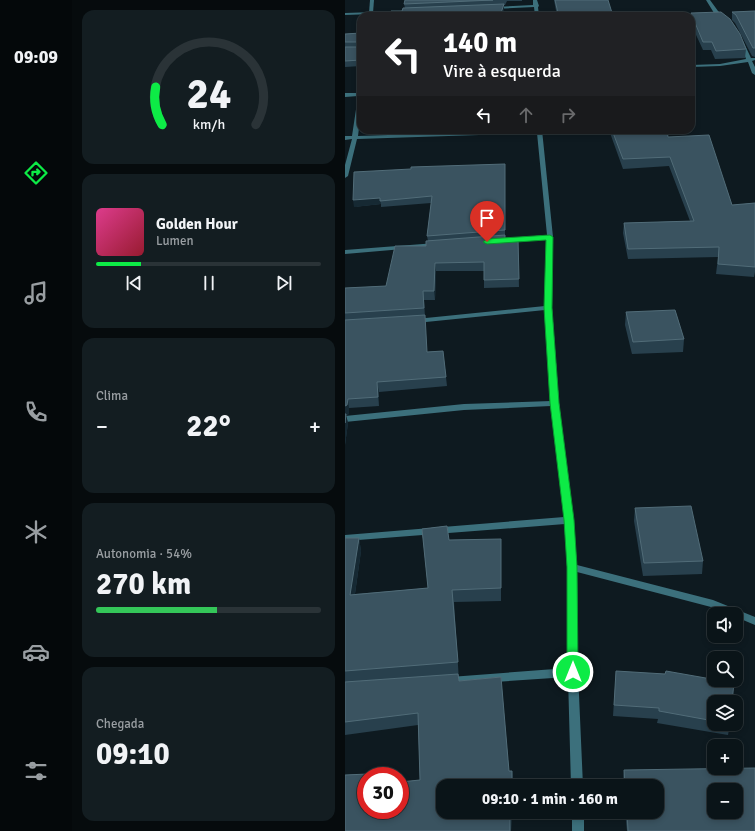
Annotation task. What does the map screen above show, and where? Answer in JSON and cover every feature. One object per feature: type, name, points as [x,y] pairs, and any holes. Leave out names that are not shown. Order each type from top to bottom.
[{"type":"street","points":[[371,12],[372,0]]},
{"type":"street","points":[[535,0],[537,12]]},
{"type":"street","points":[[708,0],[716,12],[727,21]]},
{"type":"street","points":[[489,8],[537,6]]},
{"type":"street","points":[[400,12],[410,11]]},
{"type":"street","points":[[345,14],[357,14]]},
{"type":"street","points":[[739,37],[752,59],[755,73]]},
{"type":"street","points":[[695,66],[720,65],[752,59]]},
{"type":"street","points":[[345,95],[357,94]]},
{"type":"street","points":[[345,176],[355,137],[357,122]]},
{"type":"street","points":[[345,138],[447,134]]},
{"type":"street","points":[[539,134],[550,237],[548,308],[555,403],[569,520],[572,567],[573,672],[577,779]]},
{"type":"street","points":[[502,240],[550,237]]},
{"type":"street","points":[[345,252],[447,244]]},
{"type":"street","points":[[412,321],[548,308]]},
{"type":"street","points":[[345,419],[464,407],[555,403]]},
{"type":"street","points":[[345,538],[569,520]]},
{"type":"street","points":[[572,567],[713,604],[755,621]]},
{"type":"street","points":[[440,682],[573,672]]},
{"type":"street","points":[[578,819],[578,831]]},
{"type":"building","points":[[405,0],[493,0],[404,4]]},
{"type":"building","points":[[555,0],[608,0],[612,12],[558,12]]},
{"type":"building","points":[[504,4],[501,12],[391,12],[402,11],[403,8]]},
{"type":"building","points":[[755,11],[755,48],[753,48],[736,15],[732,12]]},
{"type":"building","points":[[721,12],[730,19],[740,34],[746,49],[716,51],[712,42],[703,42],[695,23],[695,13]]},
{"type":"building","points":[[357,33],[357,42],[345,42],[345,34]]},
{"type":"building","points":[[345,47],[357,47],[357,60],[345,61]]},
{"type":"building","points":[[614,134],[668,134],[668,137],[709,135],[732,205],[755,203],[755,267],[718,264],[719,247],[628,249],[624,223],[694,221],[670,157],[623,159]]},
{"type":"building","points":[[505,164],[505,230],[427,236],[432,196],[380,201],[380,198],[353,200],[354,172],[411,169],[411,167]]},
{"type":"building","points":[[505,235],[505,239],[518,239],[519,279],[484,280],[484,262],[435,263],[434,291],[423,291],[424,308],[345,313],[345,288],[386,286],[395,246],[426,246],[426,241]]},
{"type":"building","points":[[675,310],[684,339],[633,342],[626,312]]},
{"type":"building","points":[[425,315],[427,352],[443,351],[446,377],[377,382],[378,397],[348,399],[347,405],[345,406],[345,320]]},
{"type":"building","points":[[691,506],[703,561],[644,563],[635,508]]},
{"type":"building","points":[[447,526],[449,540],[501,539],[501,588],[452,590],[458,662],[345,671],[345,538],[359,538],[350,595],[428,588],[422,529]]},
{"type":"building","points":[[616,671],[665,674],[666,671],[707,678],[707,687],[734,687],[733,695],[707,695],[707,720],[659,711],[659,708],[614,705]]},
{"type":"building","points":[[458,674],[459,681],[501,677],[509,771],[512,771],[512,779],[436,779],[436,819],[510,819],[510,831],[345,831],[345,775],[357,774],[357,819],[409,819],[409,781],[420,780],[418,713],[345,722],[345,682]]},
{"type":"building","points":[[743,768],[755,768],[755,831],[628,831],[627,819],[664,819],[664,779],[625,779],[624,770],[707,769],[707,775],[743,775]]},
{"type":"route","points":[[487,242],[550,237],[548,308],[555,403],[569,520],[572,567],[573,672]]}]
